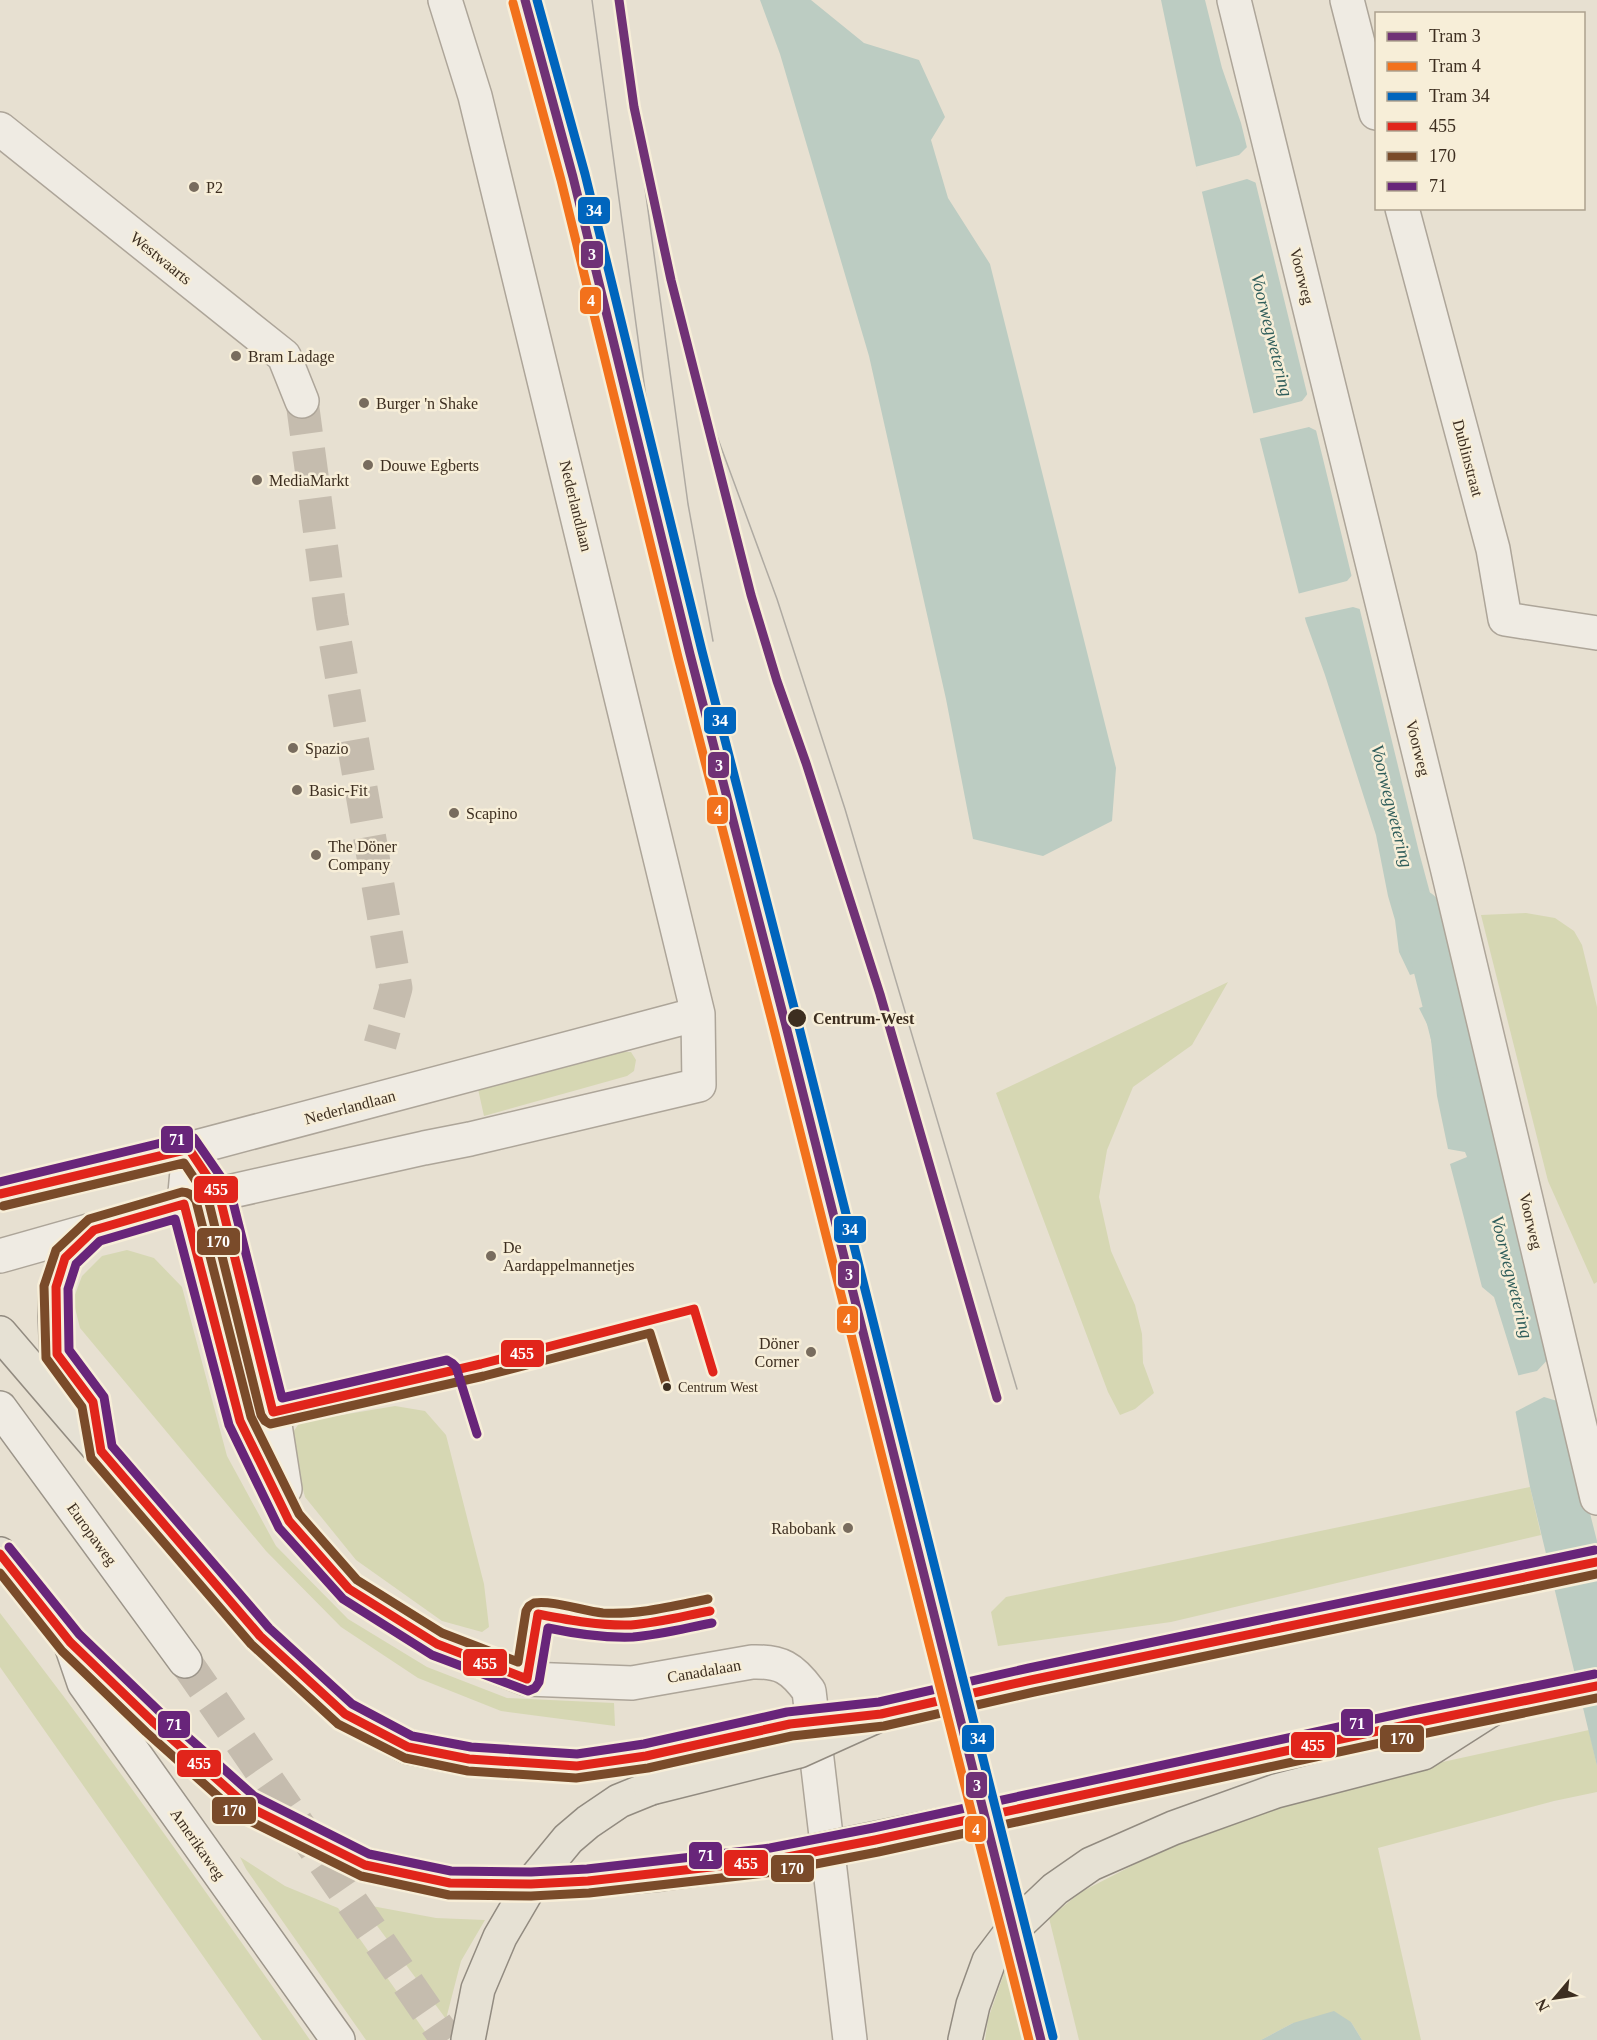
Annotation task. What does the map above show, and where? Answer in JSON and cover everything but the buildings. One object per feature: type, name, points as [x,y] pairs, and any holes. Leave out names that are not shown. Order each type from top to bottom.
[{"type":"main road","points":[[0,1333],[260,1636],[345,1714],[408,1747],[469,1759],[578,1766],[646,1756],[790,1724],[881,1714],[1032,1680],[1597,1562]]},
{"type":"main road","points":[[0,1554],[70,1641],[154,1723],[248,1806],[365,1865],[450,1883],[531,1884],[588,1881],[771,1860],[1597,1686]]},
{"type":"main road","points":[[965,2040],[973,2005],[989,1961],[1014,1928],[1055,1889],[1091,1864],[1173,1828],[1276,1791],[1423,1753],[1495,1707]]},
{"type":"main road","points":[[468,2040],[478,1989],[500,1937],[531,1884],[568,1839],[588,1821],[619,1801],[651,1788],[799,1751],[881,1714]]},
{"type":"street","name":"Nederlandlaan","points":[[0,1256],[219,1194],[699,1086],[699,1014],[475,96],[445,0]]},
{"type":"street","name":"Voorweg","points":[[1234,0],[1447,867],[1597,1498]]},
{"type":"street","points":[[1347,0],[1375,105]]},
{"type":"street","name":"Westwaarts","points":[[0,129],[284,356],[302,401]]},
{"type":"street","name":"Dublinstraat","points":[[1403,210],[1493,549],[1505,619],[1597,633]]},
{"type":"street","name":"Nederlandlaan","points":[[0,1194],[189,1149],[699,1014]]},
{"type":"street","points":[[189,1149],[219,1194],[273,1412],[290,1521]]},
{"type":"street","name":"Canadalaan","points":[[189,1149],[184,1204],[240,1421],[290,1521],[349,1588],[437,1644],[527,1679],[632,1683],[752,1662],[768,1662],[782,1665],[796,1674],[809,1691],[850,2040]]},
{"type":"street","name":"Nederlandlaan","points":[[94,1230],[65,1258],[56,1287],[56,1326],[57,1354],[93,1402],[101,1451]]},
{"type":"street","name":"Europaweg","points":[[0,1408],[185,1661]]},
{"type":"street","name":"Amerikaweg","points":[[70,1641],[84,1683],[338,2040]]},
{"type":"green space","points":[[1526,913],[1555,918],[1574,931],[1582,945],[1597,1007],[1597,1282],[1594,1284],[1548,1181],[1481,915]]},
{"type":"green space","points":[[1228,982],[1192,1045],[1133,1087],[1107,1150],[1099,1197],[1111,1251],[1135,1305],[1142,1334],[1143,1363],[1154,1393],[1135,1409],[1120,1415],[1108,1392],[996,1093]]},
{"type":"green space","points":[[622,1052],[631,1052],[636,1060],[634,1071],[627,1076],[484,1116],[478,1089]]},
{"type":"green space","points":[[127,1250],[154,1258],[182,1287],[227,1456],[276,1546],[348,1619],[427,1667],[507,1698],[614,1703],[615,1726],[501,1711],[418,1678],[341,1627],[266,1551],[80,1328],[73,1300],[82,1276],[102,1256]]},
{"type":"green space","points":[[395,1406],[425,1411],[446,1435],[484,1584],[489,1627],[482,1632],[442,1621],[356,1560],[305,1497],[289,1438],[300,1422]]},
{"type":"green space","points":[[1530,1487],[1541,1535],[1171,1622],[998,1646],[991,1612],[1006,1597]]},
{"type":"green space","points":[[0,1613],[119,1771],[310,2040],[262,2040],[0,1667]]},
{"type":"green space","points":[[1589,1730],[1597,1766],[1597,1792],[1554,1801],[1378,1848],[1421,2040],[1362,2040],[1351,2022],[1293,2023],[1261,2040],[1079,2040],[1049,1918],[1081,1892],[1178,1842],[1335,1789],[1406,1770]]},
{"type":"green space","points":[[240,1857],[285,1886],[338,1908],[431,2040],[366,2040],[246,1869]]},
{"type":"green space","points":[[361,1904],[436,1918],[485,1920],[461,1961],[446,2019]]},
{"type":"green space","points":[[1008,1962],[1027,2040],[985,2040],[988,2019]]},
{"type":"water","points":[[760,0],[811,0],[864,43],[919,60],[945,117],[931,140],[948,198],[990,264],[1116,768],[1112,821],[1043,856],[973,839],[946,699],[869,356],[780,54]]},
{"type":"water","points":[[1161,0],[1205,0],[1222,68],[1241,123],[1419,852],[1448,960],[1442,965],[1410,975],[1399,952],[1395,920],[1376,835],[1306,622],[1252,408],[1195,162]]},
{"type":"water","points":[[1450,998],[1460,1000],[1597,1541],[1597,1766],[1530,1487],[1515,1409],[1527,1403],[1494,1297],[1482,1287],[1450,1164],[1467,1157],[1465,1152],[1448,1149],[1437,1096],[1430,1030],[1419,1008]]},
{"type":"water","points":[[1334,2011],[1351,2022],[1362,2040],[1261,2040],[1293,2023]]},
{"type":"pier","points":[[1249,145],[1259,184],[1247,179],[1201,192],[1195,167],[1239,155]]},
{"type":"pier","points":[[1309,392],[1319,432],[1309,427],[1258,439],[1251,414],[1302,401]]},
{"type":"pier","points":[[1354,573],[1363,610],[1353,607],[1303,618],[1297,594],[1347,581]]},
{"type":"pier","points":[[1552,1355],[1564,1403],[1544,1397],[1515,1412],[1513,1407],[1524,1401],[1516,1376],[1537,1371]]},
{"type":"waterway","name":"Voorwegwetering","points":[[1420,911],[1457,1057]]},
{"type":"tunnel","points":[[302,401],[331,617],[396,988],[380,1045]]},
{"type":"tunnel","points":[[185,1661],[447,2040]]},
{"type":"tram line","name":"3","points":[[525,0],[573,177],[690,654],[1041,2040]]},
{"type":"tram line","name":"34","points":[[537,0],[585,174],[702,651],[1053,2037]]},
{"type":"tram line","points":[[592,0],[661,508],[690,654]]},
{"type":"tram line","name":"3","points":[[619,0],[634,107],[671,280],[751,595],[880,994],[997,1398]]},
{"type":"tram line","name":"4","points":[[513,3],[561,180],[678,657],[1029,2040]]},
{"type":"tram line","points":[[634,107],[688,504],[713,641]]},
{"type":"tram line","points":[[681,323],[711,420],[777,599],[845,809],[1017,1389]]},
{"type":"transit line","name":"71","points":[[0,1182],[186,1137],[194,1138],[230,1190],[282,1398],[447,1360],[456,1367],[477,1434]]},
{"type":"transit line","name":"455","points":[[0,1194],[189,1149],[219,1194],[273,1412],[481,1364],[694,1309],[713,1372]]},
{"type":"transit line","name":"170","points":[[3,1206],[184,1163],[208,1199],[261,1415],[270,1424],[484,1376],[650,1333],[667,1387]]},
{"type":"transit line","name":"170","points":[[708,1599],[630,1613],[603,1613],[550,1603],[534,1603],[526,1611],[518,1662],[442,1633],[357,1580],[299,1514],[251,1417],[196,1201],[192,1196],[182,1192],[89,1219],[56,1250],[44,1286],[46,1358],[82,1407],[91,1458],[251,1644],[338,1724],[405,1758],[468,1771],[576,1778],[648,1768],[792,1736],[884,1726],[1034,1692],[1597,1574]]},
{"type":"transit line","name":"455","points":[[710,1611],[631,1625],[596,1624],[538,1614],[527,1679],[437,1644],[349,1589],[289,1521],[240,1421],[184,1204],[94,1230],[65,1258],[56,1287],[57,1354],[93,1402],[101,1451],[260,1636],[345,1714],[408,1747],[469,1759],[577,1766],[646,1756],[790,1724],[881,1714],[1031,1680],[1597,1562]]},
{"type":"transit line","name":"71","points":[[712,1623],[633,1637],[590,1635],[548,1628],[539,1682],[535,1688],[528,1691],[432,1655],[343,1599],[279,1528],[229,1425],[175,1219],[100,1241],[76,1264],[68,1289],[69,1350],[104,1397],[112,1446],[269,1628],[352,1704],[412,1736],[471,1747],[577,1754],[644,1744],[787,1712],[879,1702],[1029,1668],[1595,1550]]},
{"type":"transit line","name":"71","points":[[9,1547],[79,1634],[162,1714],[254,1796],[369,1854],[451,1871],[531,1872],[587,1869],[770,1848],[1595,1674]]},
{"type":"transit line","name":"455","points":[[0,1554],[70,1642],[154,1723],[247,1806],[365,1865],[450,1883],[531,1884],[588,1881],[772,1860],[1597,1686]]},
{"type":"transit line","name":"170","points":[[0,1573],[62,1651],[146,1732],[240,1816],[361,1876],[449,1895],[531,1896],[589,1893],[774,1872],[878,1852],[1597,1698]]},
{"type":"place","name":"P2","points":[[194,187]]},
{"type":"place","name":"Bram Ladage","points":[[236,356]]},
{"type":"place","name":"Burger 'n Shake","points":[[364,403]]},
{"type":"place","name":"Douwe Egberts","points":[[368,465]]},
{"type":"place","name":"MediaMarkt","points":[[257,480]]},
{"type":"place","name":"Spazio","points":[[293,748]]},
{"type":"place","name":"Basic-Fit","points":[[297,790]]},
{"type":"place","name":"Scapino","points":[[454,813]]},
{"type":"place","name":"The Döner Company","points":[[316,855]]},
{"type":"place","name":"Centrum-West","points":[[797,1018]]},
{"type":"place","name":"De Aardappelmannetjes","points":[[491,1256]]},
{"type":"place","name":"Döner Corner","points":[[811,1352]]},
{"type":"place","name":"Centrum West","points":[[667,1387]]},
{"type":"place","name":"Rabobank","points":[[848,1528]]}]
